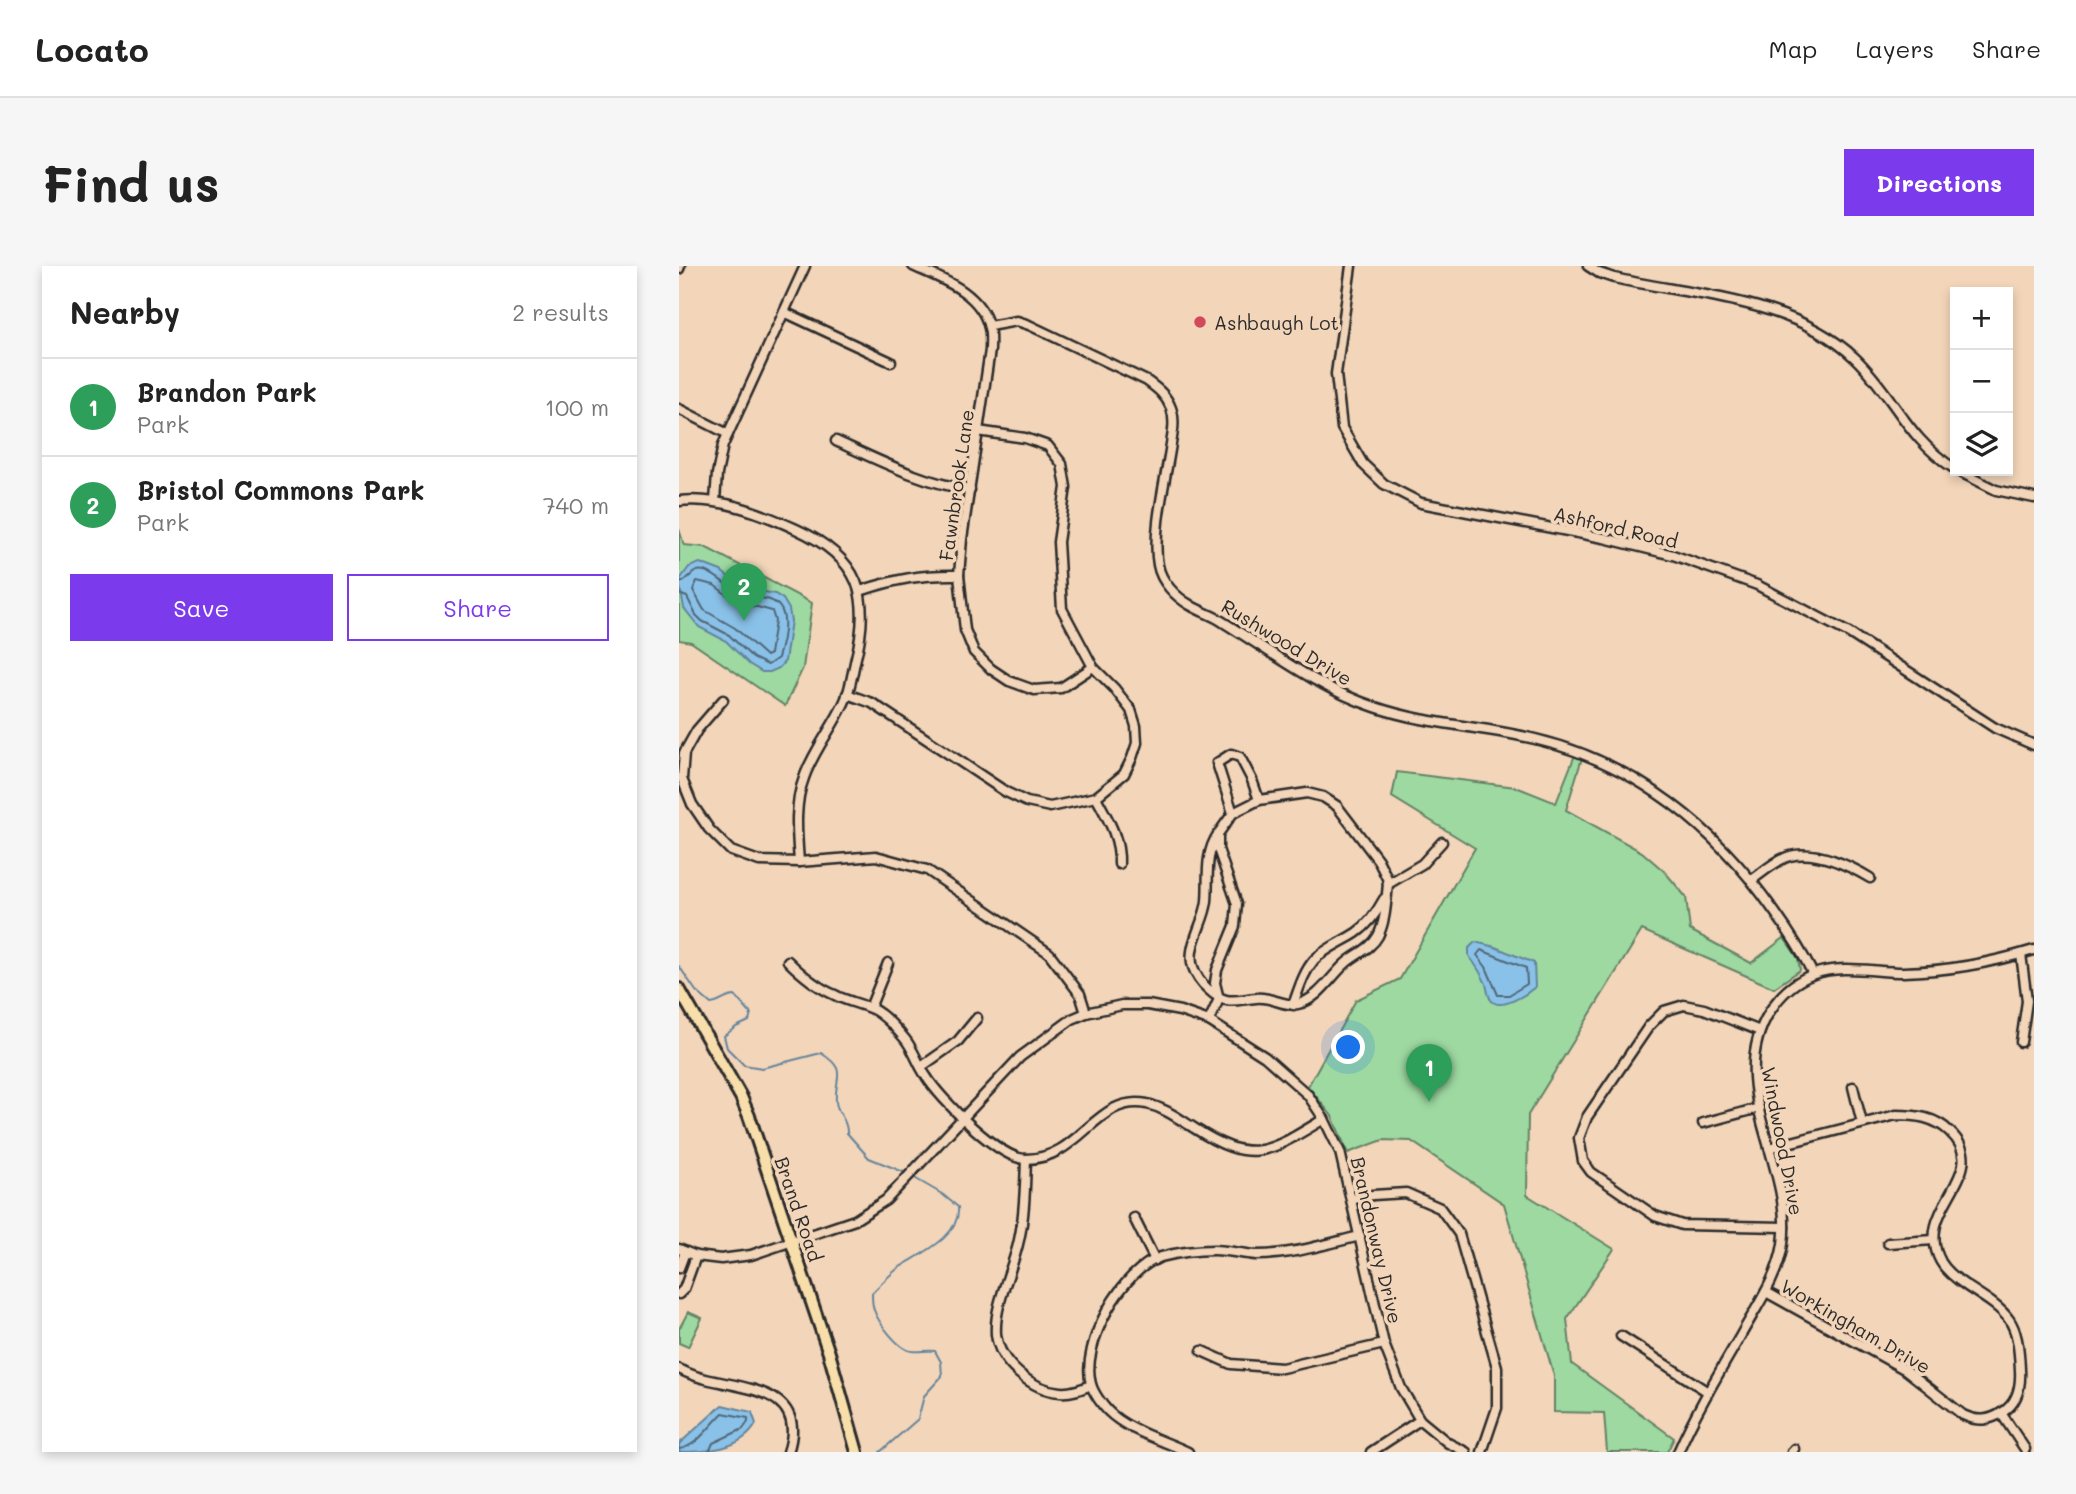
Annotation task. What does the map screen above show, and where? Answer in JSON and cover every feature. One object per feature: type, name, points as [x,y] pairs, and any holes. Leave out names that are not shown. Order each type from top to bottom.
[{"type":"main road","name":"Brand Road","points":[[679,989],[741,1097],[829,1353],[857,1452]]},
{"type":"street","points":[[715,501],[723,445],[805,266]]},
{"type":"street","points":[[913,266],[956,286],[977,302],[989,326]]},
{"type":"street","name":"Ashford Road","points":[[1351,266],[1336,374],[1342,428],[1363,464],[1384,484],[1421,503],[1604,538],[1673,555],[1757,585],[1849,633],[1986,723],[2034,745]]},
{"type":"street","points":[[1588,266],[1614,278],[1767,309],[1808,325],[1837,342],[1854,357],[1920,441],[1950,465]]},
{"type":"street","points":[[784,312],[891,362]]},
{"type":"street","name":"Rushwood Drive","points":[[989,326],[1017,321],[1029,325],[1147,381],[1163,393],[1172,410],[1173,429],[1157,542],[1158,567],[1170,590],[1190,606],[1220,620],[1312,680],[1348,697],[1418,719],[1538,739],[1610,766],[1653,790],[1695,821],[1752,880],[1798,946],[1812,974]]},
{"type":"street","name":"Fawnbrook Lane","points":[[989,326],[990,350],[960,575],[965,630],[974,652],[991,669],[1009,681],[1034,690],[1061,688],[1093,667]]},
{"type":"street","points":[[679,409],[728,434]]},
{"type":"street","points":[[847,694],[872,703],[1006,792],[1027,802],[1050,807],[1096,797],[1124,774],[1137,743],[1131,710],[1093,667],[1062,608],[1058,542],[1066,487],[1062,464],[1048,446],[1025,438],[978,431]]},
{"type":"street","points":[[836,441],[913,477],[943,486],[970,490]]},
{"type":"street","points":[[1969,476],[1996,489],[2034,498]]},
{"type":"street","points":[[679,501],[715,501],[766,515],[812,536],[835,551],[860,590],[864,618],[847,694],[828,735],[813,758],[798,797],[799,862]]},
{"type":"street","points":[[860,590],[896,579],[929,574],[960,575]]},
{"type":"street","points":[[723,700],[697,730],[684,753],[682,779],[692,804],[709,830],[731,851],[759,862],[876,856],[927,870],[1049,953],[1080,994],[1086,1013]]},
{"type":"street","points":[[1233,813],[1217,763],[1231,754],[1240,757],[1259,800]]},
{"type":"street","points":[[1307,793],[1323,797],[1337,806],[1378,860],[1388,884],[1382,927],[1377,939],[1347,962],[1315,995],[1293,1005],[1257,998],[1228,1001],[1219,999],[1198,979],[1192,966],[1191,956],[1207,900],[1207,865],[1218,834],[1233,813],[1259,800],[1307,793]]},
{"type":"street","points":[[1096,797],[1115,832],[1120,848],[1119,864]]},
{"type":"street","points":[[1209,1021],[1219,999],[1216,991],[1217,970],[1235,926],[1237,904],[1218,849],[1218,834]]},
{"type":"street","points":[[1388,884],[1422,864],[1442,842]]},
{"type":"street","points":[[1752,880],[1773,864],[1790,856],[1808,855],[1849,866],[1870,878]]},
{"type":"street","points":[[1293,1005],[1303,976],[1315,960],[1357,932],[1373,917],[1386,896]]},
{"type":"street","name":"Windwood Drive","points":[[1678,1452],[1708,1392],[1766,1292],[1783,1244],[1784,1227],[1779,1189],[1759,1108],[1752,1063],[1760,1031],[1776,1001],[1812,974],[1851,969],[1905,972],[1948,970],[2034,950]]},
{"type":"street","points":[[2021,954],[2028,1001],[2021,1042]]},
{"type":"street","points":[[788,961],[807,980],[880,1013],[906,1040],[944,1100],[989,1142],[1012,1156],[1026,1159],[1060,1152],[1074,1142],[1092,1122],[1117,1107],[1131,1103],[1159,1108],[1216,1143],[1249,1153],[1282,1144],[1324,1119]]},
{"type":"street","points":[[870,1008],[888,964]]},
{"type":"street","name":"Brandonway Drive","points":[[682,1250],[696,1256],[721,1259],[751,1255],[855,1220],[886,1200],[1020,1057],[1072,1019],[1086,1013],[1122,1006],[1148,1005],[1180,1011],[1209,1021],[1265,1058],[1308,1095],[1324,1119],[1340,1152],[1384,1344],[1401,1388],[1420,1420],[1448,1443],[1466,1452]]},
{"type":"street","points":[[1760,1031],[1705,1009],[1684,1005],[1664,1011],[1649,1026],[1587,1117],[1579,1138],[1583,1161],[1591,1172],[1655,1216],[1682,1225],[1784,1227]]},
{"type":"street","points":[[921,1067],[958,1041],[977,1018]]},
{"type":"street","points":[[1853,1087],[1862,1124]]},
{"type":"street","points":[[1703,1123],[1759,1108]]},
{"type":"street","points":[[1769,1147],[1896,1115],[1915,1115],[1944,1126],[1960,1140],[1965,1161],[1959,1181],[1942,1206],[1935,1223],[1934,1240],[1941,1263],[1958,1280],[1998,1306],[2013,1322],[2019,1343],[2019,1389],[2010,1407],[2001,1413],[2025,1449]]},
{"type":"street","points":[[1026,1159],[1020,1236],[1014,1264],[998,1309],[996,1336],[1006,1361],[1026,1379],[1060,1392],[1075,1391],[1091,1385]]},
{"type":"street","points":[[1352,1199],[1406,1193],[1440,1208],[1459,1234],[1497,1367],[1497,1408],[1482,1452]]},
{"type":"street","points":[[1135,1219],[1154,1260]]},
{"type":"street","points":[[1188,1452],[1126,1424],[1108,1410],[1091,1385],[1090,1360],[1108,1308],[1125,1283],[1154,1260],[1212,1250],[1257,1255],[1294,1252],[1360,1236]]},
{"type":"street","points":[[1888,1243],[1934,1240]]},
{"type":"street","points":[[679,1268],[682,1250]]},
{"type":"street","points":[[679,1294],[684,1289],[696,1256]]},
{"type":"street","name":"Workingham Drive","points":[[1766,1292],[1906,1370],[1963,1415],[1973,1420],[1984,1420],[2001,1413]]},
{"type":"street","points":[[1621,1336],[1708,1392]]},
{"type":"street","points":[[1202,1351],[1231,1364],[1282,1368],[1384,1344]]},
{"type":"street","points":[[679,1370],[708,1380],[757,1390],[779,1401],[790,1419],[792,1438],[787,1452]]},
{"type":"street","points":[[1371,1452],[1420,1420]]},
{"type":"green space","points":[[679,529],[684,545],[705,547],[812,603],[803,668],[785,706],[691,642],[679,640]]},
{"type":"green space","points":[[1575,755],[1582,758],[1566,810],[1642,852],[1665,872],[1686,897],[1690,930],[1751,963],[1784,938],[1798,958],[1800,970],[1774,988],[1642,930],[1528,1115],[1527,1195],[1614,1249],[1567,1319],[1572,1364],[1674,1438],[1667,1452],[1607,1452],[1604,1413],[1554,1412],[1554,1376],[1504,1204],[1411,1141],[1383,1140],[1348,1153],[1332,1116],[1308,1086],[1356,1000],[1400,979],[1475,848],[1392,797],[1397,772],[1516,787],[1556,803]]},
{"type":"green space","points":[[688,1312],[702,1318],[688,1347],[679,1343],[679,1329]]},
{"type":"water","points":[[700,563],[721,571],[741,587],[775,594],[783,599],[789,609],[791,621],[785,661],[779,668],[762,672],[749,664],[726,641],[699,627],[684,608],[679,581],[689,567]]},
{"type":"water","points":[[1475,942],[1534,963],[1535,987],[1513,1001],[1495,1003],[1469,956],[1469,948]]},
{"type":"water","points":[[722,1405],[752,1412],[756,1424],[750,1433],[722,1448],[679,1452],[679,1444]]},
{"type":"waterway","points":[[679,966],[696,991],[711,1004],[735,996],[751,1014],[749,1021],[724,1036],[727,1048],[744,1065],[762,1068],[821,1053],[830,1059],[838,1070],[836,1102],[847,1133],[869,1158],[906,1173]]},
{"type":"waterway","points":[[880,1452],[918,1419],[924,1396],[942,1376],[941,1362],[935,1351],[912,1351],[901,1346],[880,1321],[872,1304],[872,1293],[896,1270],[946,1236],[957,1218],[958,1207],[911,1176]]},
{"type":"place","name":"Ashbaugh Lot","points":[[1200,322]]},
{"type":"place","name":"Bristol Commons Park","points":[[744,621]]},
{"type":"place","name":"Brandon Park","points":[[1429,1102]]}]
